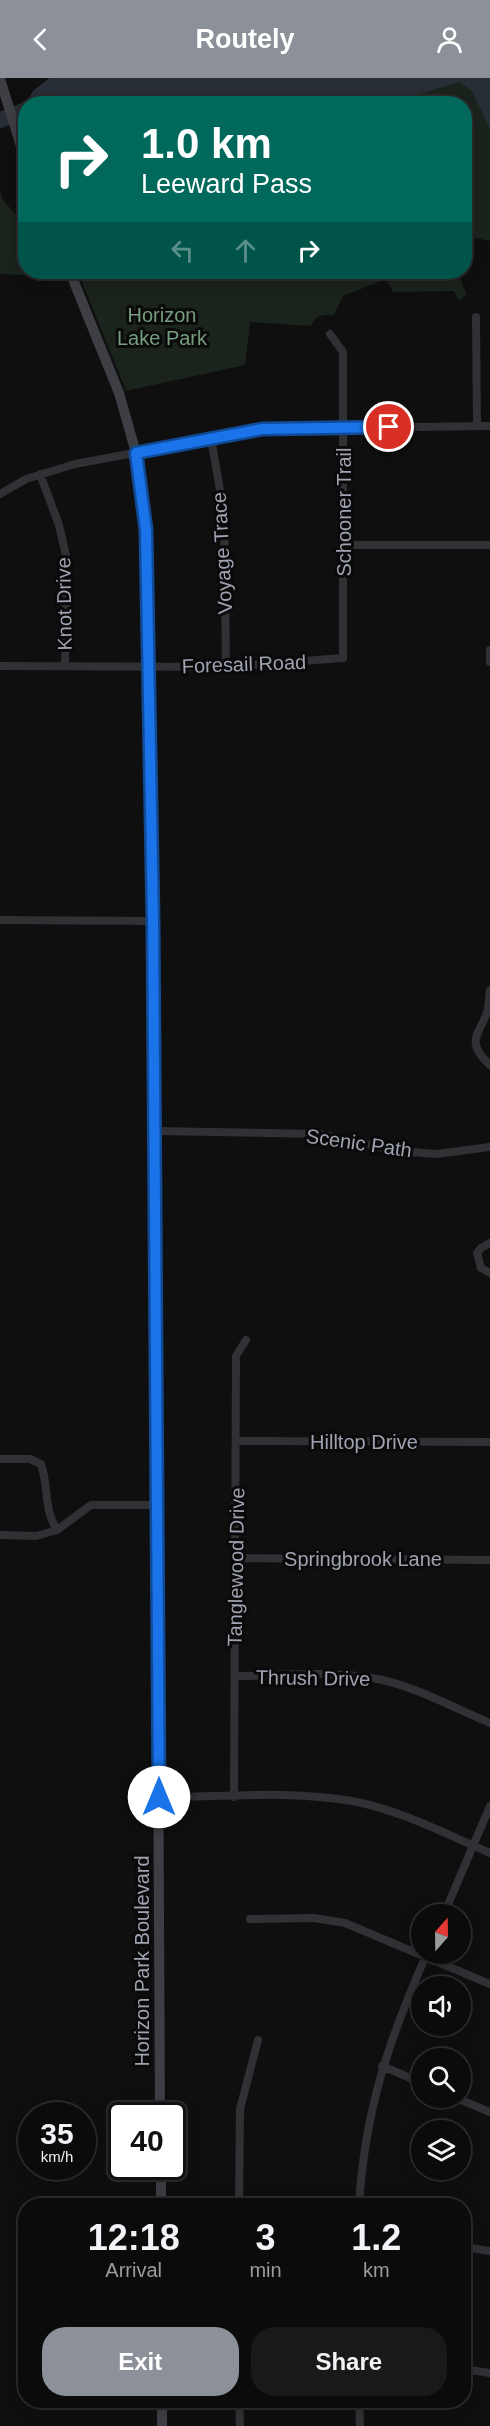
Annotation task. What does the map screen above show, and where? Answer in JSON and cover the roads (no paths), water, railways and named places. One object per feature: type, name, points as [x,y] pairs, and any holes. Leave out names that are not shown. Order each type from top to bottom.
[{"type":"street","points":[[0,79],[18,140]]},
{"type":"street","name":"Horizon Park Boulevard","points":[[73,279],[119,393],[136,453],[146,530],[155,1131],[160,2102]]},
{"type":"street","points":[[476,317],[477,426]]},
{"type":"street","name":"Schooner Trail","points":[[330,334],[343,352],[345,428],[343,658]]},
{"type":"street","points":[[0,494],[40,474],[75,464],[262,429],[490,426]]},
{"type":"street","name":"Voyage Trace","points":[[211,439],[224,512],[226,667]]},
{"type":"street","name":"Knot Drive","points":[[40,474],[59,525],[67,560],[65,665]]},
{"type":"street","points":[[345,545],[490,545]]},
{"type":"street","points":[[490,650],[490,662]]},
{"type":"street","name":"Foresail Road","points":[[0,666],[226,667],[343,658]]},
{"type":"street","points":[[0,920],[153,921]]},
{"type":"street","points":[[490,990],[489,1013],[477,1029],[476,1040],[478,1051],[490,1065]]},
{"type":"street","name":"Scenic Path","points":[[155,1131],[320,1134],[398,1151],[436,1154],[490,1147]]},
{"type":"street","points":[[490,1243],[480,1248],[477,1253],[481,1268],[490,1273]]},
{"type":"street","name":"Tanglewood Drive","points":[[234,1797],[236,1356],[246,1340]]},
{"type":"street","name":"Hilltop Drive","points":[[237,1441],[490,1442]]},
{"type":"street","points":[[0,1459],[30,1459],[41,1464],[45,1504],[57,1530]]},
{"type":"street","points":[[0,1535],[36,1536],[57,1530],[91,1506],[158,1505]]},
{"type":"street","name":"Springbrook Lane","points":[[236,1558],[490,1560]]},
{"type":"street","name":"Thrush Drive","points":[[235,1676],[352,1676],[377,1679],[401,1686],[490,1723]]},
{"type":"street","points":[[159,1797],[320,1797],[353,1802],[394,1813],[490,1853]]},
{"type":"street","points":[[448,1904],[490,1806]]},
{"type":"street","points":[[250,1919],[335,1920],[356,1926],[411,1949]]},
{"type":"street","points":[[360,2198],[366,2131],[382,2066],[422,1964]]},
{"type":"street","points":[[446,1964],[490,1984]]},
{"type":"street","points":[[239,2198],[240,2109],[258,2040]]},
{"type":"street","points":[[382,2066],[411,2078]]},
{"type":"street","points":[[471,2104],[490,2112]]},
{"type":"street","points":[[160,2180],[161,2198]]},
{"type":"street","points":[[471,2248],[490,2251]]},
{"type":"street","points":[[471,2370],[490,2373]]},
{"type":"street","points":[[162,2408],[162,2426]]},
{"type":"street","points":[[239,2408],[240,2426]]},
{"type":"street","points":[[359,2408],[360,2426]]},
{"type":"waterway","points":[[0,120],[18,113]]},
{"type":"park label","name":"Horizon Lake Park","points":[[162,326]]}]
